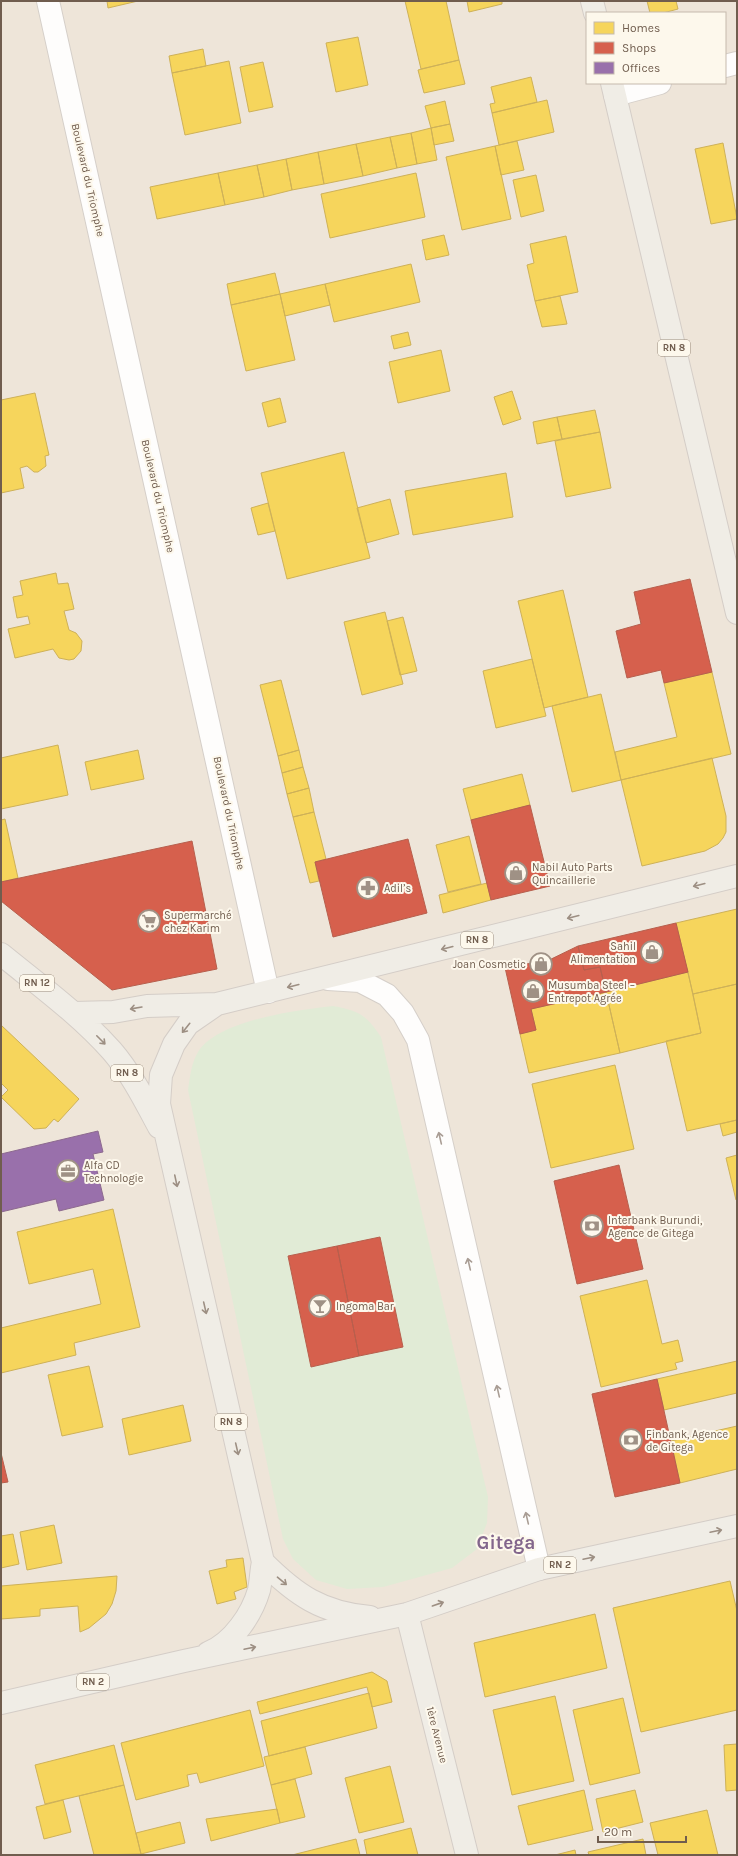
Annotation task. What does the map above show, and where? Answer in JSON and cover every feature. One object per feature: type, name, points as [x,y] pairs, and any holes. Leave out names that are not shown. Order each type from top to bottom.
[{"type":"main road","points":[[592,1],[595,12]]},
{"type":"main road","name":"RN 8","points":[[613,89],[737,613]]},
{"type":"main road","name":"RN 8","points":[[74,1013],[113,1012],[147,1006],[217,1004],[737,876]]},
{"type":"main road","name":"RN 12","points":[[1,954],[74,1013]]},
{"type":"main road","name":"RN 8","points":[[184,1662],[213,1651],[233,1635],[249,1615],[259,1590],[262,1562],[159,1104],[161,1075],[174,1044],[188,1024],[217,1004]]},
{"type":"main road","name":"RN 8","points":[[74,1013],[113,1052],[135,1084],[168,1143]]},
{"type":"main road","name":"RN 2","points":[[1,1703],[397,1616],[539,1569],[737,1526]]},
{"type":"main road","points":[[262,1562],[301,1596],[322,1607],[349,1615],[397,1616]]},
{"type":"main road","name":"1ère Avenue","points":[[397,1616],[467,1855]]},
{"type":"street","name":"Boulevard du Triomphe","points":[[48,1],[268,992]]},
{"type":"street","points":[[726,66],[737,63]]},
{"type":"street","points":[[613,89],[652,84]]},
{"type":"street","points":[[323,978],[360,981],[387,995],[403,1013],[418,1040],[539,1569]]},
{"type":"shaded area","points":[[1,1],[737,1],[737,1855],[1,1855]]},
{"type":"green space","points":[[333,1006],[350,1010],[362,1015],[381,1037],[488,1497],[487,1523],[477,1549],[452,1568],[383,1587],[347,1589],[316,1580],[293,1559],[283,1539],[188,1090],[192,1066],[198,1052],[208,1041],[222,1032],[240,1024],[260,1018],[300,1010]]},
{"type":"building: Homes","points":[[107,1],[138,1],[108,8]]},
{"type":"building: Homes","points":[[405,1],[446,1],[459,60],[421,69]]},
{"type":"building: Homes","points":[[467,1],[502,1],[502,4],[469,12]]},
{"type":"building: Homes","points":[[647,1],[676,1],[678,9],[667,12],[650,12]]},
{"type":"building: Homes","points":[[358,37],[368,85],[336,92],[326,43]]},
{"type":"building: Homes","points":[[203,49],[206,66],[172,73],[169,56]]},
{"type":"building: Homes","points":[[459,60],[465,84],[424,93],[418,70]]},
{"type":"building: Homes","points":[[229,61],[241,123],[185,135],[172,73]]},
{"type":"building: Homes","points":[[263,62],[273,107],[249,112],[240,67]]},
{"type":"building: Homes","points":[[531,77],[537,102],[492,113],[490,104],[495,103],[491,87]]},
{"type":"building: Homes","points":[[547,100],[554,132],[499,145],[492,113]]},
{"type":"building: Homes","points":[[445,101],[450,124],[431,128],[425,106]]},
{"type":"building: Homes","points":[[450,124],[454,141],[434,145],[431,128]]},
{"type":"building: Homes","points":[[431,128],[437,160],[417,164],[411,133]]},
{"type":"building: Homes","points":[[411,133],[417,164],[397,168],[390,137]]},
{"type":"building: Homes","points":[[390,137],[397,168],[363,176],[356,144]]},
{"type":"building: Homes","points":[[517,141],[524,170],[501,175],[495,146]]},
{"type":"building: Homes","points":[[723,143],[737,219],[711,224],[695,149]]},
{"type":"building: Homes","points":[[356,144],[363,176],[324,184],[318,152]]},
{"type":"building: Homes","points":[[495,146],[511,219],[462,230],[446,157]]},
{"type":"building: Homes","points":[[318,152],[324,184],[292,190],[286,159]]},
{"type":"building: Homes","points":[[286,159],[292,190],[264,197],[257,165]]},
{"type":"building: Homes","points":[[257,165],[264,197],[225,205],[218,173]]},
{"type":"building: Homes","points":[[218,173],[225,205],[157,219],[150,187]]},
{"type":"building: Homes","points":[[416,173],[425,217],[330,238],[321,194]]},
{"type":"building: Homes","points":[[536,175],[544,211],[521,217],[513,180]]},
{"type":"building: Homes","points":[[444,235],[449,255],[426,260],[422,240]]},
{"type":"building: Homes","points":[[566,236],[578,292],[535,301],[527,265],[534,263],[530,244]]},
{"type":"building: Homes","points":[[411,264],[420,302],[334,322],[325,284]]},
{"type":"building: Homes","points":[[275,273],[280,294],[231,305],[227,284]]},
{"type":"building: Homes","points":[[325,284],[330,305],[285,316],[280,294]]},
{"type":"building: Homes","points":[[280,294],[295,360],[246,371],[231,305]]},
{"type":"building: Homes","points":[[560,296],[567,324],[542,327],[535,301]]},
{"type":"building: Homes","points":[[408,332],[411,345],[394,349],[391,336]]},
{"type":"building: Homes","points":[[441,350],[450,391],[398,403],[389,362]]},
{"type":"building: Homes","points":[[512,391],[521,419],[503,425],[494,397]]},
{"type":"building: Homes","points":[[35,393],[49,455],[45,456],[46,466],[38,472],[34,472],[27,466],[20,468],[24,488],[1,493],[1,400]]},
{"type":"building: Homes","points":[[280,398],[286,422],[268,427],[262,403]]},
{"type":"building: Homes","points":[[595,410],[600,432],[562,439],[557,417]]},
{"type":"building: Homes","points":[[557,417],[562,439],[537,444],[533,422]]},
{"type":"building: Homes","points":[[600,432],[611,488],[566,497],[555,441]]},
{"type":"building: Homes","points":[[344,452],[370,558],[287,579],[261,473]]},
{"type":"building: Homes","points":[[506,473],[513,517],[413,535],[405,491]]},
{"type":"building: Homes","points":[[390,499],[399,534],[366,543],[357,508]]},
{"type":"building: Homes","points":[[268,503],[275,531],[258,535],[251,508]]},
{"type":"building: Homes","points":[[56,573],[58,584],[68,583],[74,609],[64,611],[69,630],[76,633],[82,641],[81,651],[74,659],[69,660],[59,658],[53,649],[15,658],[8,629],[30,624],[28,616],[17,618],[13,597],[23,595],[20,581]]},
{"type":"building: Homes","points":[[563,590],[588,697],[544,708],[518,601]]},
{"type":"building: Homes","points":[[385,612],[403,684],[362,695],[344,622]]},
{"type":"building: Homes","points":[[403,617],[417,671],[400,675],[387,621]]},
{"type":"building: Homes","points":[[532,659],[546,716],[496,728],[483,671]]},
{"type":"building: Homes","points":[[712,672],[731,754],[621,780],[615,752],[677,737],[664,683]]},
{"type":"building: Homes","points":[[281,680],[299,750],[278,756],[260,685]]},
{"type":"building: Homes","points":[[601,694],[621,780],[572,792],[552,706]]},
{"type":"building: Homes","points":[[58,745],[68,795],[1,809],[1,758]]},
{"type":"building: Homes","points":[[138,750],[144,779],[91,790],[85,762]]},
{"type":"building: Homes","points":[[299,750],[303,767],[282,773],[278,756]]},
{"type":"building: Homes","points":[[712,758],[726,816],[726,832],[723,838],[718,844],[705,851],[642,866],[621,780]]},
{"type":"building: Homes","points":[[303,767],[309,788],[287,794],[282,773]]},
{"type":"building: Homes","points":[[522,774],[530,805],[471,820],[463,789]]},
{"type":"building: Homes","points":[[309,788],[314,812],[293,817],[287,794]]},
{"type":"building: Homes","points":[[314,812],[326,859],[315,862],[319,881],[310,883],[293,817]]},
{"type":"building: Homes","points":[[5,819],[18,878],[1,882],[1,820]]},
{"type":"building: Homes","points":[[469,836],[481,884],[448,892],[436,845]]},
{"type":"building: Homes","points":[[487,883],[491,900],[443,913],[439,895]]},
{"type":"building: Homes","points":[[737,909],[737,984],[693,994],[676,923]]},
{"type":"building: Homes","points":[[688,972],[701,1033],[620,1053],[606,992]]},
{"type":"building: Homes","points":[[737,984],[737,1120],[687,1131],[666,1041],[701,1033],[693,994]]},
{"type":"building: Homes","points":[[606,992],[620,1053],[529,1073],[520,1034],[536,1030],[531,1009]]},
{"type":"building: Homes","points":[[1,1025],[79,1099],[58,1122],[54,1119],[46,1128],[34,1129],[1,1097],[8,1090],[1,1083]]},
{"type":"building: Homes","points":[[615,1065],[634,1149],[551,1168],[532,1084]]},
{"type":"building: Homes","points":[[737,1120],[737,1132],[723,1136],[720,1124]]},
{"type":"building: Homes","points":[[737,1155],[737,1200],[736,1200],[726,1158]]},
{"type":"building: Homes","points":[[113,1209],[140,1327],[74,1343],[76,1355],[1,1373],[1,1328],[101,1304],[93,1269],[29,1284],[17,1232]]},
{"type":"building: Homes","points":[[647,1280],[662,1344],[678,1340],[683,1361],[675,1363],[677,1369],[601,1387],[580,1296]]},
{"type":"building: Homes","points":[[737,1361],[737,1393],[664,1410],[657,1379]]},
{"type":"building: Homes","points":[[89,1366],[103,1427],[62,1436],[48,1375]]},
{"type":"building: Homes","points":[[183,1405],[191,1441],[129,1455],[122,1419]]},
{"type":"building: Homes","points":[[737,1426],[737,1469],[680,1483],[671,1441]]},
{"type":"building: Homes","points":[[54,1525],[62,1563],[27,1570],[20,1532]]},
{"type":"building: Homes","points":[[13,1534],[19,1564],[1,1568],[1,1536]]},
{"type":"building: Homes","points":[[243,1558],[247,1587],[234,1592],[236,1599],[217,1604],[209,1571],[227,1567],[226,1560]]},
{"type":"building: Homes","points":[[117,1576],[116,1591],[112,1604],[106,1614],[89,1628],[80,1632],[78,1606],[40,1609],[40,1616],[1,1619],[1,1586]]},
{"type":"building: Homes","points":[[730,1581],[737,1611],[737,1710],[641,1732],[613,1608]]},
{"type":"building: Homes","points":[[595,1614],[607,1668],[485,1697],[474,1643]]},
{"type":"building: Homes","points":[[372,1672],[387,1681],[392,1702],[372,1707],[367,1687],[260,1714],[257,1702]]},
{"type":"building: Homes","points":[[369,1693],[377,1728],[269,1756],[261,1721]]},
{"type":"building: Homes","points":[[555,1696],[574,1781],[512,1795],[493,1710]]},
{"type":"building: Homes","points":[[623,1698],[640,1773],[590,1785],[573,1710]]},
{"type":"building: Homes","points":[[250,1710],[264,1766],[200,1783],[197,1773],[187,1775],[189,1786],[136,1800],[121,1743]]},
{"type":"building: Homes","points":[[737,1744],[737,1790],[726,1791],[724,1745]]},
{"type":"building: Homes","points":[[114,1745],[124,1785],[45,1804],[35,1765]]},
{"type":"building: Homes","points":[[305,1747],[312,1774],[271,1785],[264,1757]]},
{"type":"building: Homes","points":[[390,1766],[404,1822],[359,1833],[345,1778]]},
{"type":"building: Homes","points":[[295,1779],[305,1817],[280,1823],[271,1785]]},
{"type":"building: Homes","points":[[124,1785],[141,1854],[94,1855],[79,1796]]},
{"type":"building: Homes","points":[[584,1790],[593,1830],[528,1845],[518,1806]]},
{"type":"building: Homes","points":[[635,1790],[643,1822],[603,1832],[596,1799]]},
{"type":"building: Homes","points":[[63,1800],[71,1832],[44,1839],[36,1807]]},
{"type":"building: Homes","points":[[277,1809],[280,1823],[211,1841],[206,1819]]},
{"type":"building: Homes","points":[[707,1810],[718,1855],[658,1855],[650,1823]]},
{"type":"building: Homes","points":[[180,1822],[185,1843],[141,1854],[136,1833]]},
{"type":"building: Homes","points":[[411,1828],[418,1855],[367,1855],[364,1840]]},
{"type":"building: Homes","points":[[356,1839],[360,1855],[292,1855]]},
{"type":"building: Homes","points":[[643,1839],[646,1855],[589,1855],[588,1852]]},
{"type":"building: Homes","points":[[575,1850],[576,1855],[555,1855]]},
{"type":"building: Shops","points":[[690,579],[712,672],[664,683],[661,670],[627,678],[616,631],[641,624],[634,592]]},
{"type":"building: Shops","points":[[530,805],[550,886],[491,900],[471,820]]},
{"type":"building: Shops","points":[[408,839],[427,913],[333,937],[315,862]]},
{"type":"building: Shops","points":[[192,841],[217,969],[112,990],[1,901],[1,882]]},
{"type":"building: Shops","points":[[676,923],[688,972],[606,992],[600,967],[584,970],[578,946]]},
{"type":"building: Shops","points":[[578,946],[584,970],[600,967],[606,992],[531,1009],[536,1030],[520,1034],[504,963],[541,964]]},
{"type":"building: Shops","points":[[619,1165],[643,1269],[577,1284],[554,1181]]},
{"type":"building: Shops","points":[[380,1237],[403,1347],[359,1356],[337,1246]]},
{"type":"building: Shops","points":[[337,1246],[359,1356],[311,1367],[288,1256]]},
{"type":"building: Shops","points":[[657,1379],[680,1483],[615,1497],[592,1394]]},
{"type":"building: Shops","points":[[1,1453],[8,1482],[1,1483]]},
{"type":"building: Offices","points":[[98,1131],[103,1152],[93,1154],[104,1200],[59,1211],[56,1199],[1,1212],[1,1154]]},
{"type":"place","name":"Nabil Auto Parts Quincaillerie","points":[[516,873]]},
{"type":"place","name":"Adil’s","points":[[368,888]]},
{"type":"place","name":"Supermarché chez Karim","points":[[149,921]]},
{"type":"place","name":"Sahil Alimentation","points":[[652,952]]},
{"type":"place","name":"Joan Cosmetic","points":[[541,964]]},
{"type":"place","name":"Musumba Steel – Entrepot Agrée","points":[[533,991]]},
{"type":"place","name":"Alfa CD Technologie","points":[[68,1171]]},
{"type":"place","name":"Interbank Burundi, Agence de Gitega","points":[[592,1226]]},
{"type":"place","name":"Ingoma Bar","points":[[320,1306]]},
{"type":"place","name":"Finbank, Agence de Gitega","points":[[631,1440]]},
{"type":"district","name":"Gitega","points":[[506,1543]]}]
